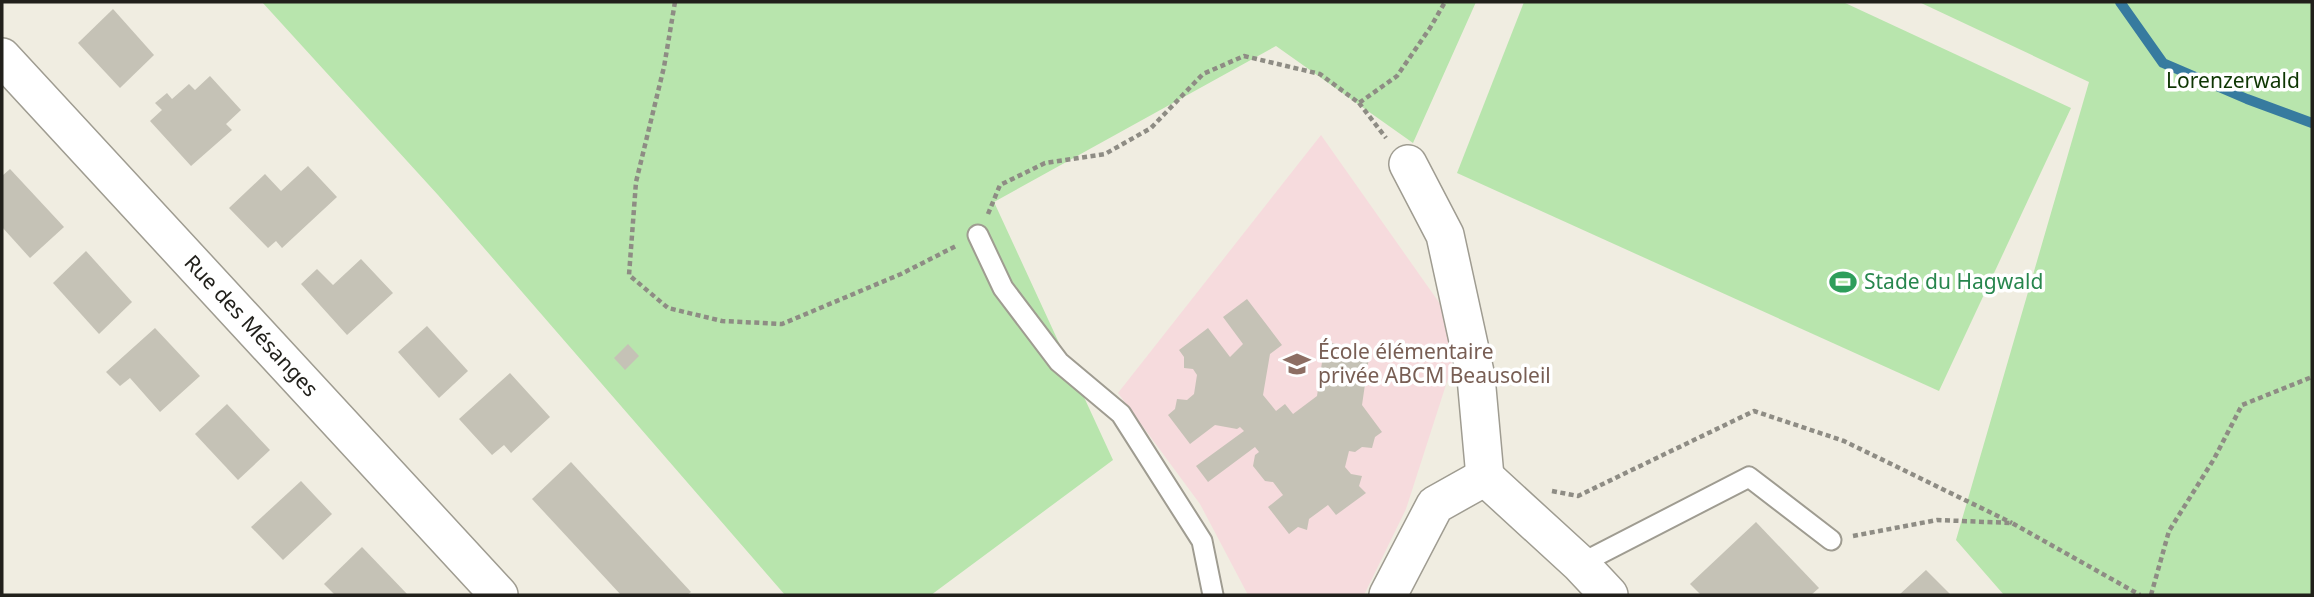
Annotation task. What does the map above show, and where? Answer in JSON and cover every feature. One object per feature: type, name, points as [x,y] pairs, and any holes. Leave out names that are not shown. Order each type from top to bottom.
[{"type":"street","name":"Rue des Mésanges","points":[[2,57],[499,595]]},
{"type":"street","points":[[1408,164],[1445,235],[1476,377],[1485,477],[1580,564],[1609,595]]},
{"type":"street","points":[[1388,595],[1435,506],[1485,477]]},
{"type":"lane","points":[[978,235],[1003,288],[1051,352],[1059,362],[1121,414],[1202,541],[1213,595]]},
{"type":"lane","points":[[1580,564],[1749,477],[1831,540]]},
{"type":"path","points":[[675,2],[664,67],[636,182],[629,275],[668,308],[722,321],[782,324],[901,274],[978,235],[1000,185],[1045,163],[1104,154],[1151,128],[1203,74],[1244,56],[1320,74],[1359,103],[1408,164]]},
{"type":"path","points":[[1359,103],[1397,76],[1445,2]]},
{"type":"path","points":[[2151,595],[2169,531],[2214,459],[2242,405],[2312,377]]},
{"type":"path","points":[[1831,540],[1937,520],[2011,523],[2140,595]]},
{"type":"shaded area","name":"École élémentaire privée ABCM Beausoleil","points":[[1321,135],[1462,335],[1406,509],[1364,595],[1248,595],[1200,504],[1118,393]]},
{"type":"green space","points":[[262,2],[1476,2],[1413,143],[1276,46],[994,202],[1113,460],[931,595],[785,595],[438,195]]},
{"type":"green space","name":"Stade du Hagwald","points":[[1524,2],[1843,2],[2071,108],[1939,391],[1457,173]]},
{"type":"green space","name":"Lorenzerwald","points":[[1919,2],[2312,2],[2312,595],[2004,595],[1956,540],[2089,82]]},
{"type":"building","points":[[113,9],[154,55],[120,88],[78,43]]},
{"type":"building","points":[[210,76],[241,110],[226,124],[232,130],[191,166],[150,121],[162,110],[155,103],[167,93],[172,99],[189,84],[195,90]]},
{"type":"building","points":[[308,166],[337,197],[282,248],[276,241],[268,248],[229,208],[265,174],[281,191]]},
{"type":"building","points":[[10,169],[64,227],[30,258],[2,227],[2,176]]},
{"type":"building","points":[[86,251],[132,302],[99,334],[53,283]]},
{"type":"building","points":[[361,259],[393,293],[347,335],[301,284],[317,269],[333,285]]},
{"type":"building","points":[[1247,299],[1282,345],[1270,354],[1263,395],[1276,411],[1285,404],[1293,414],[1317,396],[1325,342],[1370,350],[1362,405],[1382,432],[1375,437],[1372,448],[1362,447],[1355,452],[1349,451],[1345,467],[1351,474],[1362,476],[1359,486],[1366,493],[1336,515],[1328,505],[1309,519],[1307,530],[1298,527],[1289,534],[1268,507],[1283,495],[1273,482],[1265,481],[1253,466],[1255,455],[1259,452],[1255,447],[1208,482],[1196,466],[1244,431],[1240,427],[1237,429],[1215,425],[1190,444],[1168,415],[1175,409],[1177,399],[1187,400],[1194,394],[1197,375],[1193,369],[1184,368],[1184,357],[1179,350],[1208,328],[1230,357],[1243,344],[1223,317]]},
{"type":"building","points":[[427,326],[468,371],[439,398],[398,352]]},
{"type":"building","points":[[155,328],[200,376],[160,412],[130,378],[120,386],[106,372]]},
{"type":"building","points":[[628,344],[639,356],[625,370],[614,358]]},
{"type":"building","points":[[510,373],[550,417],[511,453],[504,445],[492,455],[459,419]]},
{"type":"building","points":[[227,404],[270,450],[238,480],[195,434]]},
{"type":"building","points":[[571,462],[691,592],[687,595],[621,595],[532,499]]},
{"type":"building","points":[[301,481],[332,514],[283,560],[251,527]]},
{"type":"building","points":[[1756,522],[1819,588],[1811,595],[1701,595],[1690,584]]},
{"type":"building","points":[[362,547],[408,595],[335,595],[324,584]]},
{"type":"building","points":[[1926,570],[1951,595],[1899,595]]},
{"type":"waterway","points":[[2120,2],[2163,63],[2312,123]]},
{"type":"place","name":"Stade du Hagwald","points":[[1843,282]]},
{"type":"place","name":"École élémentaire privée ABCM Beausoleil","points":[[1297,364]]}]
